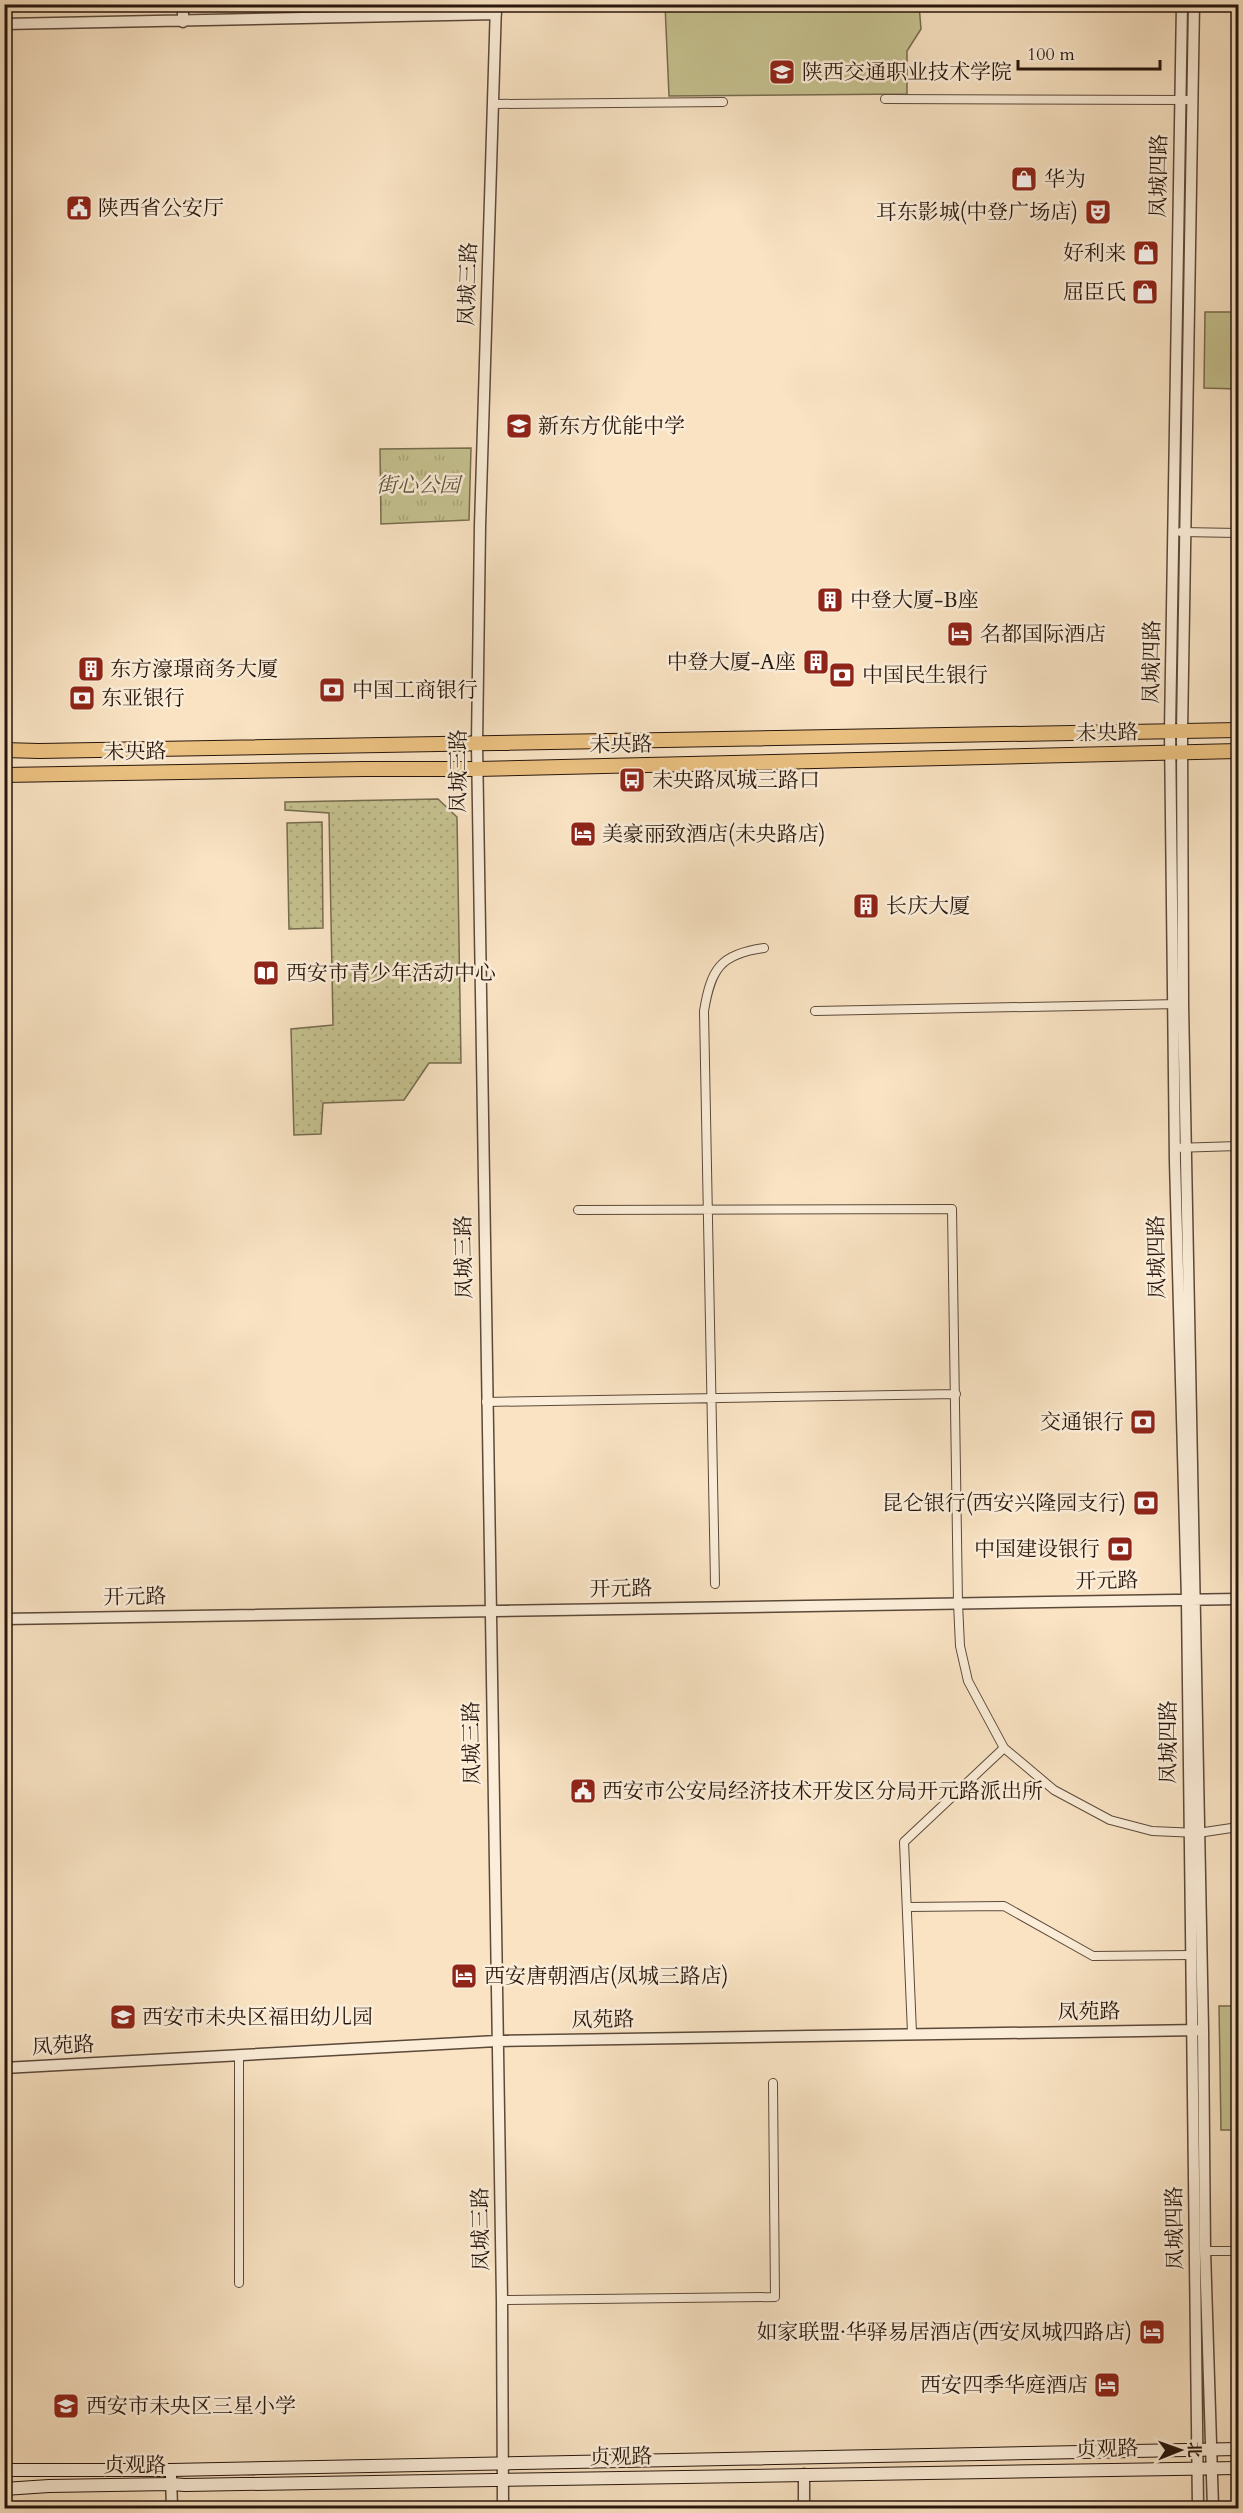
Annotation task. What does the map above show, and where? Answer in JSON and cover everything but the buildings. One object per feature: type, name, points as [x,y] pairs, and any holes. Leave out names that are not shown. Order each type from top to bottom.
[{"type":"main road","name":"未央路","points":[[4,750],[1239,730]]},
{"type":"main road","name":"未央路","points":[[4,775],[477,769],[1239,751]]},
{"type":"main road","name":"贞观路","points":[[4,2470],[171,2470],[1239,2450]]},
{"type":"main road","name":"贞观路","points":[[4,2489],[171,2484],[1239,2468]]},
{"type":"street","points":[[183,4],[183,22]]},
{"type":"street","name":"凤城四路","points":[[1182,4],[1174,531],[1177,1004],[1191,1599],[1193,1833],[1213,2508]]},
{"type":"street","name":"凤城四路","points":[[1176,732],[1186,532],[1194,4]]},
{"type":"street","points":[[4,24],[183,22],[496,9]]},
{"type":"street","name":"凤城三路","points":[[496,9],[480,526],[477,769],[502,2300],[503,2508]]},
{"type":"street","points":[[885,99],[1192,99]]},
{"type":"street","points":[[494,104],[723,102]]},
{"type":"street","points":[[1174,531],[1239,533]]},
{"type":"street","points":[[715,1584],[704,1011],[708,983],[723,961],[747,950],[764,948]]},
{"type":"street","points":[[815,1011],[1177,1004]]},
{"type":"street","points":[[1180,1148],[1239,1146]]},
{"type":"street","points":[[578,1210],[952,1209],[958,1603],[960,1646],[968,1681],[1004,1748],[1054,1790],[1110,1821],[1152,1831],[1193,1833],[1239,1827]]},
{"type":"street","points":[[486,1402],[956,1394]]},
{"type":"street","name":"开元路","points":[[4,1619],[1239,1599]]},
{"type":"street","points":[[912,2033],[904,1842],[1004,1748]]},
{"type":"street","name":"凤城四路","points":[[1193,1833],[1190,1955],[1198,2030],[1198,2508]]},
{"type":"street","points":[[907,1907],[1004,1906],[1094,1956],[1190,1955]]},
{"type":"street","name":"凤苑路","points":[[4,2068],[497,2041],[1198,2030]]},
{"type":"street","points":[[238,2055],[239,2283]]},
{"type":"street","points":[[502,2300],[775,2297],[773,2083]]},
{"type":"street","points":[[1205,2251],[1239,2251]]},
{"type":"street","points":[[171,2470],[172,2508]]},
{"type":"street","points":[[804,2474],[804,2508]]},
{"type":"green space","name":"陕西交通职业技术学院","points":[[665,5],[919,5],[921,29],[907,51],[907,94],[669,96]]},
{"type":"green space","points":[[1205,312],[1238,312],[1238,389],[1204,388]]},
{"type":"green space","name":"街心公园","points":[[471,448],[469,520],[381,524],[380,449]]},
{"type":"green space","points":[[438,799],[457,817],[461,1063],[429,1063],[404,1100],[323,1103],[321,1134],[294,1135],[291,1029],[333,1025],[329,813],[285,810],[285,802]]},
{"type":"green space","points":[[322,822],[323,928],[289,929],[287,823]]},
{"type":"green space","points":[[1219,2006],[1238,2006],[1238,2130],[1221,2130]]},
{"type":"place","name":"陕西交通职业技术学院","points":[[782,72]]},
{"type":"place","name":"华为","points":[[1024,179]]},
{"type":"place","name":"陕西省公安厅","points":[[79,208]]},
{"type":"place","name":"耳东影城(中登广场店)","points":[[1098,212]]},
{"type":"place","name":"好利来","points":[[1146,253]]},
{"type":"place","name":"屈臣氏","points":[[1145,292]]},
{"type":"place","name":"新东方优能中学","points":[[519,426]]},
{"type":"place","name":"中登大厦-B座","points":[[830,600]]},
{"type":"place","name":"名都国际酒店","points":[[960,634]]},
{"type":"place","name":"中登大厦-A座","points":[[816,662]]},
{"type":"place","name":"东方濠璟商务大厦","points":[[91,669]]},
{"type":"place","name":"中国民生银行","points":[[842,675]]},
{"type":"place","name":"中国工商银行","points":[[332,690]]},
{"type":"place","name":"东亚银行","points":[[82,698]]},
{"type":"place","name":"未央路凤城三路口","points":[[632,780]]},
{"type":"place","name":"美豪丽致酒店(未央路店)","points":[[583,834]]},
{"type":"place","name":"长庆大厦","points":[[866,906]]},
{"type":"place","name":"西安市青少年活动中心","points":[[266,973]]},
{"type":"place","name":"交通银行","points":[[1143,1422]]},
{"type":"place","name":"昆仑银行(西安兴隆园支行)","points":[[1146,1503]]},
{"type":"place","name":"中国建设银行","points":[[1120,1549]]},
{"type":"place","name":"西安市公安局经济技术开发区分局开元路派出所","points":[[583,1791]]},
{"type":"place","name":"西安唐朝酒店(凤城三路店)","points":[[464,1976]]},
{"type":"place","name":"西安市未央区福田幼儿园","points":[[123,2017]]},
{"type":"place","name":"如家联盟·华驿易居酒店(西安凤城四路店)","points":[[1152,2332]]},
{"type":"place","name":"西安四季华庭酒店","points":[[1107,2385]]},
{"type":"place","name":"西安市未央区三星小学","points":[[66,2406]]}]
